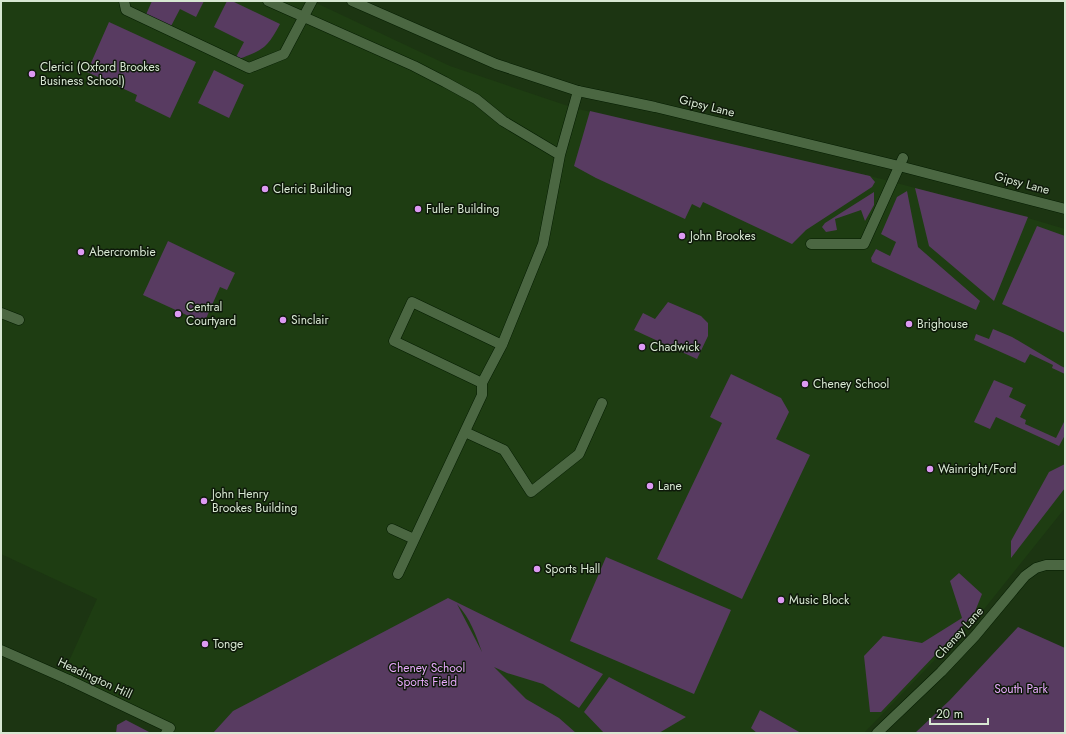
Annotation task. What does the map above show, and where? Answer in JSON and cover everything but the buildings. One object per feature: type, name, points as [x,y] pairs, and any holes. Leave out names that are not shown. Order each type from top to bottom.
[{"type":"street","points":[[124,1],[126,10],[249,68],[284,54],[312,1]]},
{"type":"street","points":[[268,1],[414,66],[476,99],[503,121],[560,156]]},
{"type":"street","name":"Gipsy Lane","points":[[352,1],[496,64],[578,91],[901,162],[1065,209]]},
{"type":"street","points":[[398,574],[482,395],[482,383],[502,345],[543,244],[560,156],[578,91]]},
{"type":"street","points":[[811,244],[864,244],[901,162]]},
{"type":"street","points":[[482,383],[394,342],[412,302],[502,345]]},
{"type":"street","points":[[1,313],[19,320]]},
{"type":"street","points":[[465,432],[504,450],[532,492],[579,454],[602,403]]},
{"type":"street","points":[[392,529],[414,539]]},
{"type":"street","name":"Cheney Lane","points":[[877,733],[965,646],[1025,576],[1036,568],[1046,565],[1065,565]]},
{"type":"street","name":"Headington Hill","points":[[1,650],[69,680],[170,728],[166,733]]},
{"type":"shaded area","points":[[1,1],[312,1],[450,66],[574,108],[870,176],[1065,229],[1065,508],[985,608],[864,733],[170,733],[60,681],[97,599],[1,554]]},
{"type":"green space","points":[[152,1],[204,1],[196,17],[180,9],[169,30],[144,19]]},
{"type":"green space","points":[[227,1],[232,1],[280,24],[271,40],[266,45],[257,52],[234,61],[244,42],[214,27]]},
{"type":"green space","points":[[109,22],[196,62],[170,118],[135,101],[137,95],[87,72]]},
{"type":"green space","points":[[214,70],[244,85],[229,118],[198,103]]},
{"type":"green space","points":[[590,111],[870,176],[875,182],[872,187],[806,230],[792,244],[703,202],[700,208],[692,204],[685,219],[596,178],[574,166]]},
{"type":"green space","points":[[915,188],[1028,217],[994,301],[929,246]]},
{"type":"green space","points":[[907,191],[918,247],[980,301],[976,310],[872,262],[871,258],[876,249],[890,256],[896,242],[881,234],[897,197]]},
{"type":"green space","points":[[874,192],[874,205],[865,221],[861,210],[835,219],[837,230],[826,232],[822,227],[825,223]]},
{"type":"green space","points":[[1037,226],[1065,236],[1065,333],[1002,304]]},
{"type":"green space","points":[[168,241],[235,273],[227,290],[220,287],[204,323],[143,295]]},
{"type":"green space","points":[[668,302],[701,316],[708,323],[708,336],[697,359],[634,330],[643,313],[655,319]]},
{"type":"green space","points":[[993,329],[1012,337],[1065,368],[1065,374],[1052,368],[1053,365],[1030,354],[1025,363],[974,340],[976,334],[989,339]]},
{"type":"green space","points":[[731,374],[781,398],[789,412],[776,439],[810,455],[742,599],[657,559],[722,423],[710,417]]},
{"type":"green space","points":[[994,380],[1013,388],[1009,397],[1026,405],[1020,417],[1026,420],[1025,424],[1056,438],[1065,420],[1065,435],[1059,446],[996,417],[990,429],[974,422]]},
{"type":"green space","points":[[1065,464],[1065,488],[1011,558],[1011,541],[1049,472]]},
{"type":"green space","points":[[606,557],[731,610],[694,694],[570,641]]},
{"type":"green space","points":[[959,573],[982,594],[974,614],[881,712],[870,712],[864,656],[883,636],[922,643],[962,618],[950,581]]},
{"type":"green space","name":"Cheney School Sports Field","points":[[448,598],[603,674],[579,708],[543,684],[507,673],[494,667],[526,699],[559,718],[576,733],[213,733],[233,711]],"holes":[[[457,604],[462,609],[472,627],[482,652]]]},
{"type":"green space","name":"South Park","points":[[1018,627],[1065,648],[1065,733],[915,733],[950,700]]},
{"type":"green space","points":[[609,677],[686,717],[659,733],[604,733],[584,712]]},
{"type":"green space","points":[[760,710],[801,733],[757,733],[751,728]]},
{"type":"green space","points":[[126,720],[151,733],[116,733],[117,725]]},
{"type":"place","name":"Clerici (Oxford Brookes Business School)","points":[[32,74]]},
{"type":"place","name":"Clerici Building","points":[[265,189]]},
{"type":"place","name":"Fuller Building","points":[[418,209]]},
{"type":"place","name":"John Brookes","points":[[682,236]]},
{"type":"place","name":"Abercrombie","points":[[81,252]]},
{"type":"place","name":"Central Courtyard","points":[[178,314]]},
{"type":"place","name":"Sinclair","points":[[283,320]]},
{"type":"place","name":"Brighouse","points":[[909,324]]},
{"type":"place","name":"Chadwick","points":[[642,347]]},
{"type":"place","name":"Cheney School","points":[[805,384]]},
{"type":"place","name":"Wainright/Ford","points":[[930,469]]},
{"type":"place","name":"Lane","points":[[650,486]]},
{"type":"place","name":"John Henry Brookes Building","points":[[204,501]]},
{"type":"place","name":"Sports Hall","points":[[537,569]]},
{"type":"place","name":"Music Block","points":[[781,600]]},
{"type":"place","name":"Tonge","points":[[205,644]]}]
